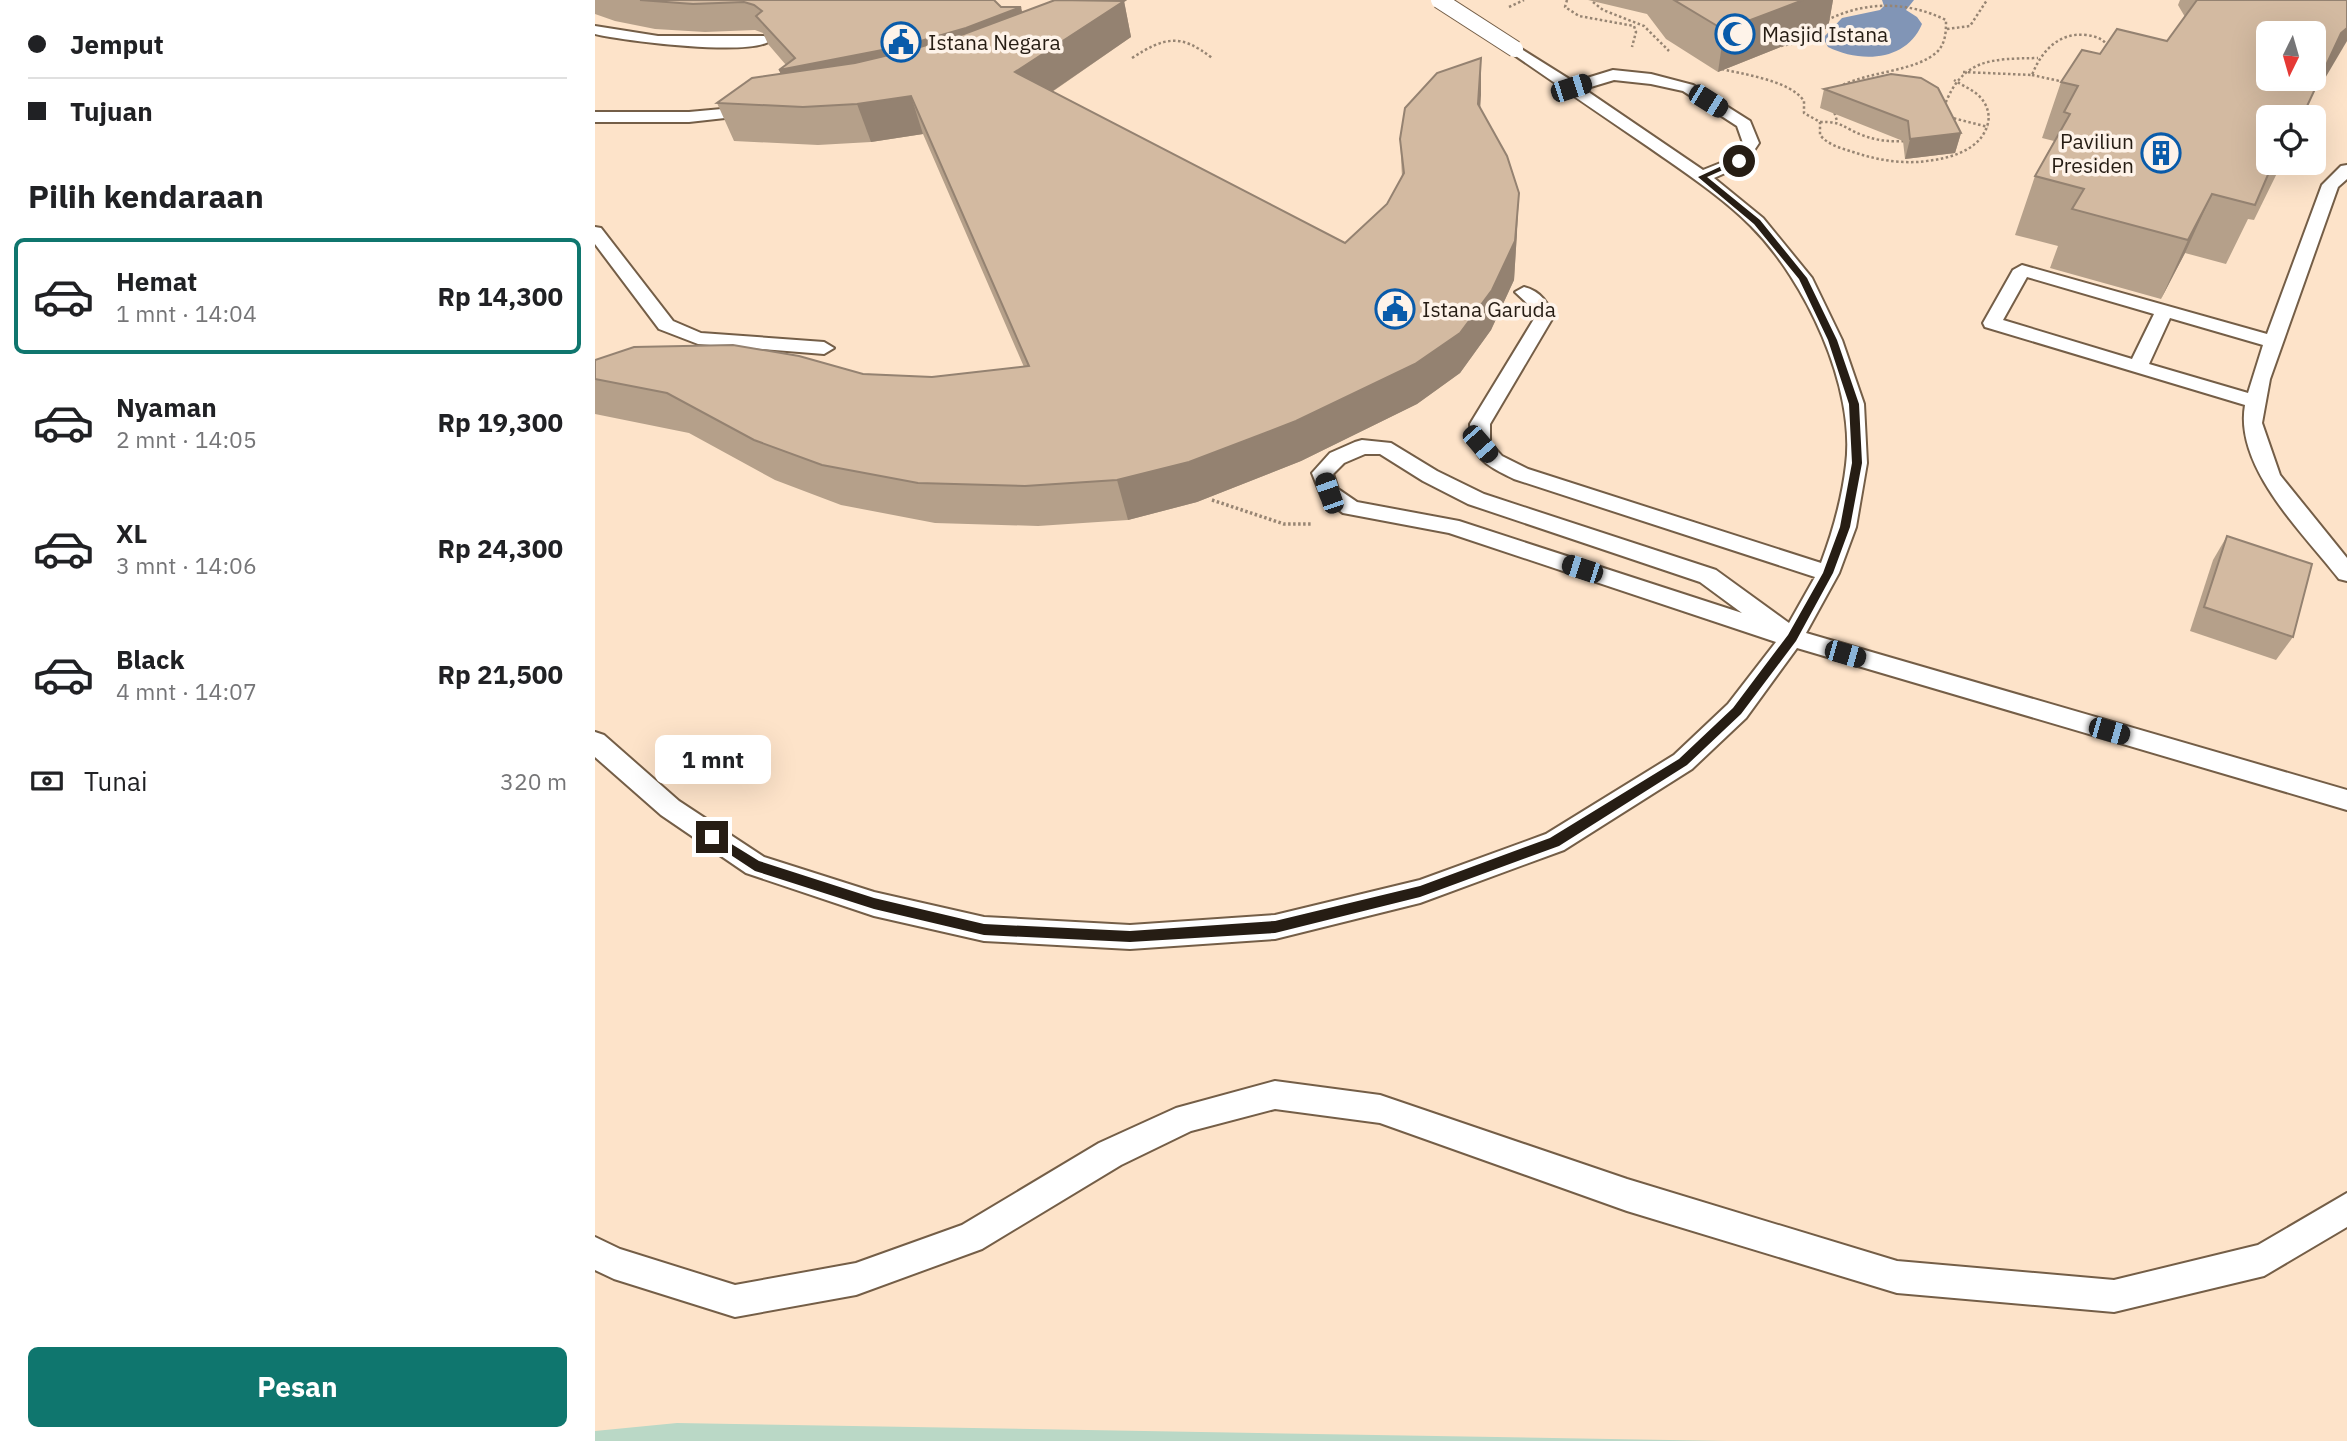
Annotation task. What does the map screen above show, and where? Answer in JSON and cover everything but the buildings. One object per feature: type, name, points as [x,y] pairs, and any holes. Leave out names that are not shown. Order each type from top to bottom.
[{"type":"lane","points":[[595,742],[670,808],[755,865],[874,904],[984,929],[1130,937],[1275,927],[1433,887],[1555,842],[1683,762],[1737,711],[1792,638],[1828,573],[1845,527],[1857,463],[1854,404],[1833,340],[1803,278],[1757,222],[1702,177],[1439,0]]},
{"type":"lane","points":[[595,30],[620,37],[685,44],[764,40]]},
{"type":"lane","points":[[1571,88],[1613,75],[1651,79],[1688,88],[1744,124],[1751,143],[1739,161],[1702,177]]},
{"type":"lane","points":[[596,117],[689,117],[765,110]]},
{"type":"lane","points":[[2347,170],[2330,185],[2260,379],[2252,422],[2270,477],[2347,573]]},
{"type":"lane","points":[[595,232],[666,324],[698,338],[824,348]]},
{"type":"lane","points":[[2256,402],[1992,323],[2022,270],[2273,342]]},
{"type":"lane","points":[[1524,292],[1541,306],[1543,319],[1480,424],[1480,444],[1495,461],[1521,474],[1828,573]]},
{"type":"lane","points":[[2139,367],[2164,310]]},
{"type":"lane","points":[[1792,638],[1708,576],[1476,499],[1430,476],[1384,448],[1362,447],[1337,458],[1322,473],[1329,493],[1351,508],[1451,526],[1792,638],[2347,800]]},
{"type":"lane","points":[[595,1253],[614,1263],[735,1301],[856,1279],[971,1238],[1110,1154],[1187,1118],[1275,1095],[1380,1109],[1627,1195],[1897,1277],[2114,1296],[2264,1260],[2347,1209]]},
{"type":"path","points":[[1567,0],[1565,7],[1571,13],[1587,18],[1620,20],[1634,26],[1636,32],[1632,49]]},
{"type":"path","points":[[1947,29],[1970,26],[1987,0]]},
{"type":"path","points":[[1593,2],[1604,10],[1644,25],[1654,40],[1673,52]]},
{"type":"path","points":[[1773,48],[1804,40],[1835,14],[1868,4],[1886,2],[1925,7],[1946,20],[1947,29],[1942,46],[1922,63],[1860,75],[1836,89]]},
{"type":"path","points":[[2032,75],[2038,58],[2054,42],[2077,33],[2099,38],[2107,43],[2111,52]]},
{"type":"path","points":[[1132,58],[1161,41],[1179,40],[1194,43],[1212,58]]},
{"type":"path","points":[[1988,127],[1942,115],[1954,80],[1968,68],[1989,61],[2038,58]]},
{"type":"path","points":[[1706,66],[1758,78],[1800,94],[1805,101],[1804,113],[1820,122],[1837,121]]},
{"type":"path","points":[[1962,72],[2032,75],[2072,84]]},
{"type":"path","points":[[1820,122],[1818,132],[1830,145],[1899,162],[1948,158],[1977,142],[1988,127],[1989,115],[1986,104],[1978,93],[1954,80]]},
{"type":"path","points":[[1833,98],[1837,121],[1848,130],[1884,141],[1912,140]]},
{"type":"path","points":[[1212,500],[1285,524],[1314,524],[1351,508]]},
{"type":"green space","points":[[677,1423],[1727,1441],[595,1441],[595,1431]]},
{"type":"water","points":[[1882,0],[1914,0],[1906,10],[1922,24],[1915,37],[1905,46],[1881,56],[1868,57],[1854,56],[1828,47],[1823,38],[1842,18],[1880,10],[1884,6]]},
{"type":"place","name":"Masjid Istana","points":[[1735,34]]},
{"type":"place","name":"Istana Negara","points":[[901,42]]},
{"type":"place","name":"Paviliun Presiden","points":[[2161,153]]},
{"type":"place","name":"Istana Garuda","points":[[1395,309]]},
{"type":"route","points":[[712,837],[755,865],[874,904],[984,929],[1130,937],[1275,927],[1420,891],[1555,842],[1683,762],[1737,711],[1792,638],[1828,573],[1845,527],[1857,463],[1854,404],[1833,340],[1803,278],[1757,222],[1702,177],[1739,161]]}]
